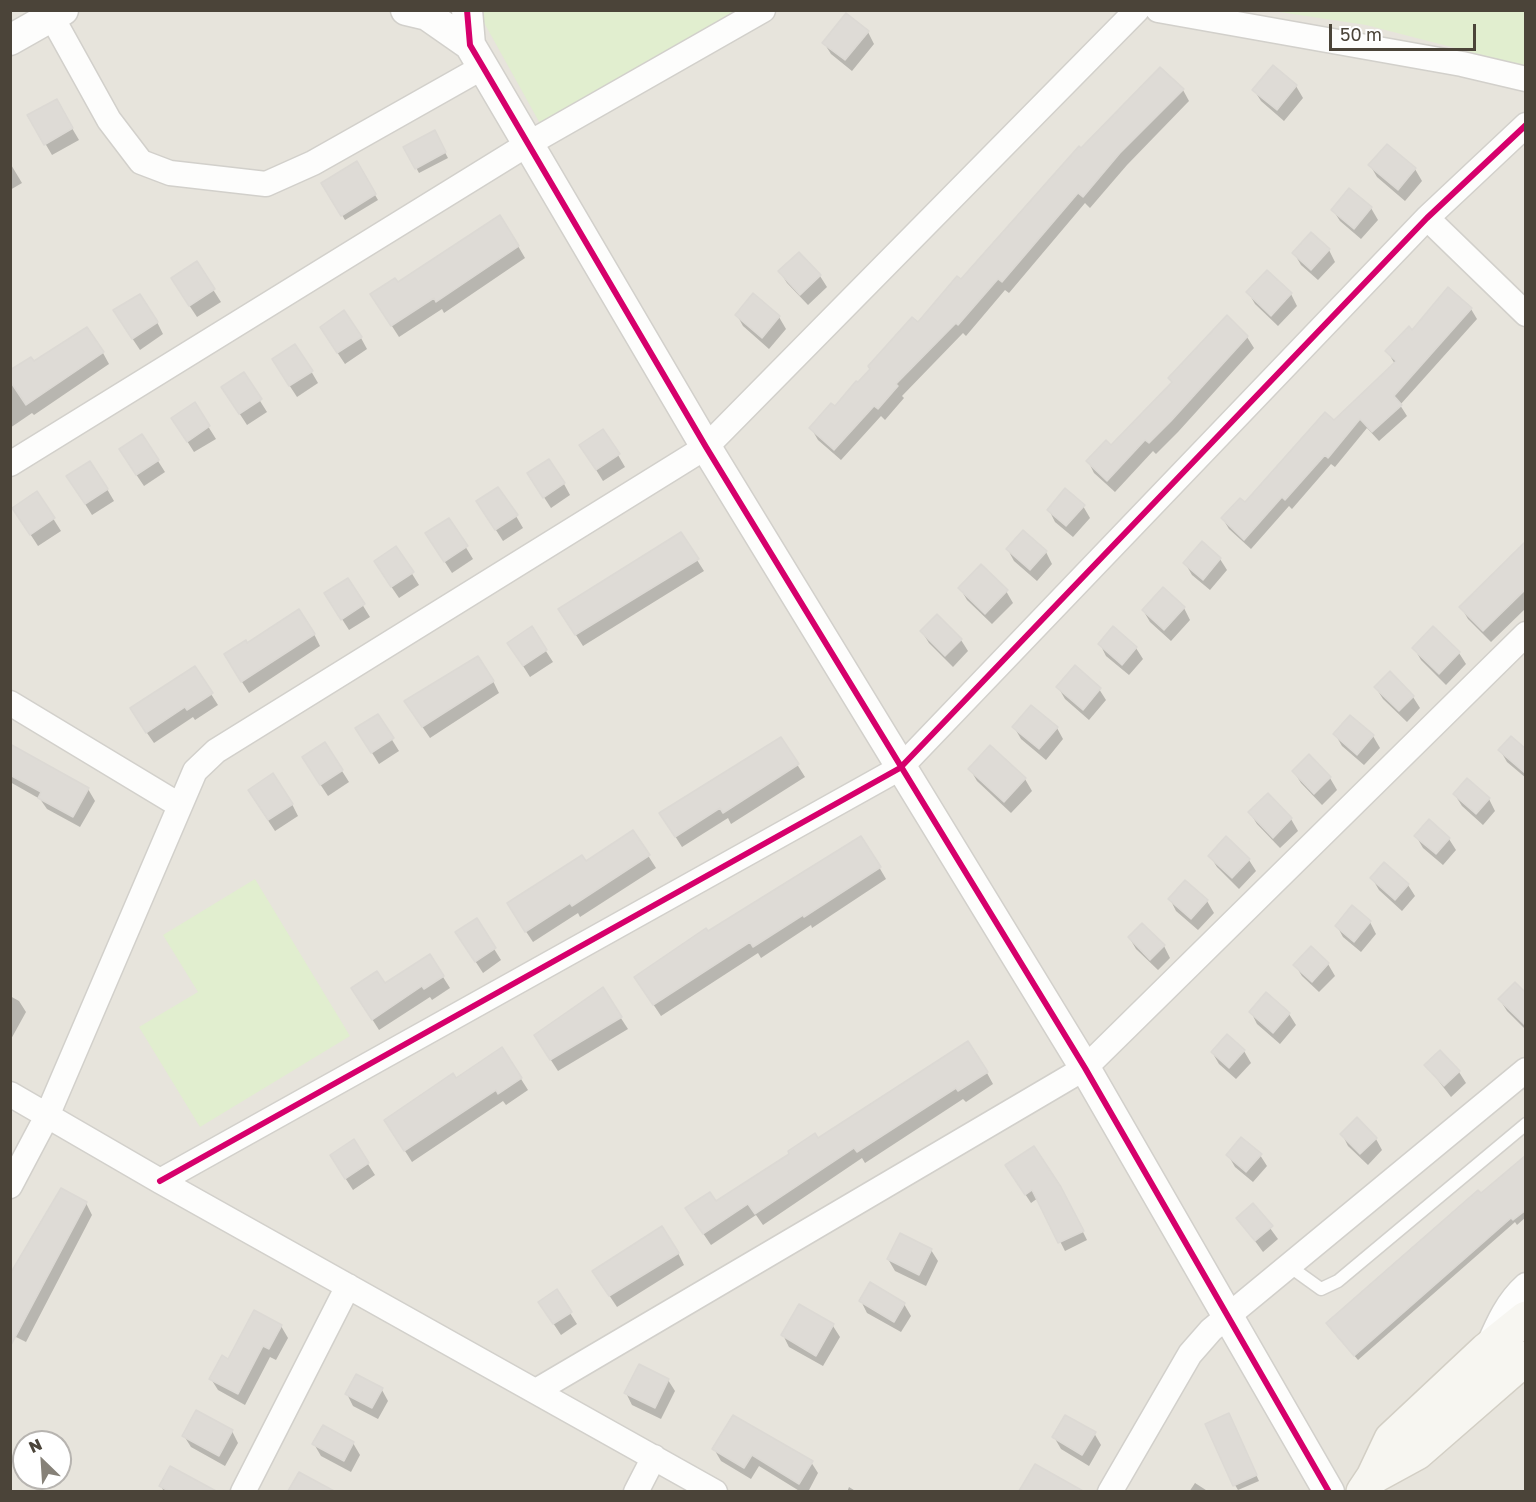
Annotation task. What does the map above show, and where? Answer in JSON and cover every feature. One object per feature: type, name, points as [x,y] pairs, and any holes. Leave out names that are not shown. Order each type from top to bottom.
[{"type":"main road","points":[[1368,1484],[1391,1439],[1511,1363],[1526,1318]]},
{"type":"street","points":[[406,10],[427,15],[476,56],[706,447],[1085,1068],[1329,1491]]},
{"type":"street","points":[[467,10],[476,56]]},
{"type":"street","points":[[10,464],[528,144],[763,10]]},
{"type":"street","points":[[10,1186],[47,1116],[195,771],[216,751],[706,447],[1137,10]]},
{"type":"street","points":[[1158,10],[1462,64],[1526,79]]},
{"type":"street","points":[[10,40],[54,13],[110,120],[141,162],[170,173],[266,184],[313,163],[476,56]]},
{"type":"street","points":[[160,1181],[900,768],[1426,218],[1526,125]]},
{"type":"street","points":[[1426,218],[1526,314]]},
{"type":"street","points":[[536,1391],[1085,1068],[1526,634]]},
{"type":"street","points":[[10,703],[179,805]]},
{"type":"street","points":[[1110,1491],[1190,1354],[1211,1330],[1526,1070]]},
{"type":"street","points":[[10,1094],[348,1287],[715,1491]]},
{"type":"street","points":[[1511,1363],[1502,1315],[1515,1295],[1526,1285]]},
{"type":"street","points":[[243,1491],[348,1287]]},
{"type":"street","points":[[636,1491],[654,1457]]},
{"type":"lane","points":[[1289,1266],[1321,1289],[1338,1281],[1526,1124]]},
{"type":"shaded area","points":[[10,11],[1525,11],[1525,1491],[11,1491]]},
{"type":"green space","points":[[477,10],[745,11],[542,127]]},
{"type":"green space","points":[[1273,11],[1525,11],[1525,66],[1366,25]]},
{"type":"green space","points":[[255,879],[350,1036],[200,1127],[139,1027],[198,992],[163,935]]},
{"type":"building","points":[[846,13],[869,31],[845,60],[822,43]]},
{"type":"building","points":[[1273,65],[1297,85],[1277,110],[1252,90]]},
{"type":"building","points":[[1160,67],[1184,89],[1120,153],[1083,197],[1078,193],[1002,282],[998,279],[958,325],[956,323],[896,384],[898,386],[878,409],[874,406],[834,450],[809,428],[831,403],[835,406],[856,381],[858,382],[870,369],[868,366],[912,317],[918,322],[957,276],[961,279],[1079,146],[1081,148]]},
{"type":"building","points":[[57,99],[73,128],[44,145],[27,115]]},
{"type":"building","points":[[435,130],[446,152],[415,169],[403,147]]},
{"type":"building","points":[[1387,144],[1416,168],[1398,190],[1368,165]]},
{"type":"building","points":[[357,161],[376,194],[341,216],[321,183]]},
{"type":"building","points":[[1349,188],[1372,207],[1354,229],[1331,210]]},
{"type":"building","points":[[500,215],[519,246],[436,302],[434,298],[391,326],[370,294],[395,278],[398,282]]},
{"type":"building","points":[[1311,232],[1330,249],[1311,270],[1292,253]]},
{"type":"building","points":[[799,252],[821,275],[800,295],[778,271]]},
{"type":"building","points":[[197,261],[215,289],[189,306],[171,278]]},
{"type":"building","points":[[1267,270],[1292,293],[1271,316],[1246,292]]},
{"type":"building","points":[[1448,287],[1472,308],[1394,396],[1402,405],[1372,432],[1360,419],[1328,458],[1325,455],[1285,500],[1282,497],[1244,540],[1221,518],[1240,498],[1245,502],[1325,412],[1334,420],[1396,361],[1385,351],[1409,326],[1412,330]]},
{"type":"building","points":[[753,293],[780,316],[762,338],[735,315]]},
{"type":"building","points":[[140,294],[158,322],[132,339],[113,310]]},
{"type":"building","points":[[344,310],[362,337],[337,353],[320,327]]},
{"type":"building","points":[[1227,315],[1248,336],[1171,421],[1149,443],[1145,440],[1107,481],[1086,461],[1106,440],[1111,445],[1172,382],[1168,378]]},
{"type":"building","points":[[87,327],[104,352],[26,405],[10,381],[10,370],[31,357],[34,361]]},
{"type":"building","points":[[295,344],[313,371],[289,386],[272,359]]},
{"type":"building","points":[[244,372],[262,399],[239,414],[221,387]]},
{"type":"building","points":[[195,402],[210,426],[187,442],[171,418]]},
{"type":"building","points":[[603,429],[620,454],[596,470],[579,445]]},
{"type":"building","points":[[142,434],[159,460],[136,475],[119,449]]},
{"type":"building","points":[[549,459],[565,483],[543,498],[527,473]]},
{"type":"building","points":[[90,461],[108,489],[85,504],[66,476]]},
{"type":"building","points":[[498,487],[518,515],[495,530],[476,501]]},
{"type":"building","points":[[1065,488],[1085,505],[1066,526],[1047,510]]},
{"type":"building","points":[[37,491],[55,518],[30,535],[12,508]]},
{"type":"building","points":[[449,518],[468,546],[444,562],[425,533]]},
{"type":"building","points":[[1023,530],[1047,551],[1030,570],[1006,549]]},
{"type":"building","points":[[681,532],[699,559],[575,635],[558,609]]},
{"type":"building","points":[[1202,541],[1221,558],[1203,580],[1183,563]]},
{"type":"building","points":[[1526,541],[1526,589],[1483,631],[1459,607]]},
{"type":"building","points":[[396,546],[414,572],[391,587],[374,561]]},
{"type":"building","points":[[981,564],[1008,590],[985,614],[958,588]]},
{"type":"building","points":[[348,578],[365,604],[341,620],[324,593]]},
{"type":"building","points":[[1163,587],[1185,607],[1164,630],[1142,610]]},
{"type":"building","points":[[299,609],[315,634],[241,682],[224,654],[246,640],[247,643]]},
{"type":"building","points":[[937,614],[962,639],[945,656],[920,631]]},
{"type":"building","points":[[532,626],[547,650],[523,666],[507,643]]},
{"type":"building","points":[[1113,626],[1137,647],[1122,665],[1098,644]]},
{"type":"building","points":[[1433,626],[1460,652],[1439,674],[1412,648]]},
{"type":"building","points":[[478,656],[494,681],[422,727],[404,701]]},
{"type":"building","points":[[1075,665],[1101,688],[1083,710],[1056,687]]},
{"type":"building","points":[[195,666],[213,693],[187,710],[185,707],[146,733],[130,708]]},
{"type":"building","points":[[1390,671],[1414,696],[1399,711],[1374,687]]},
{"type":"building","points":[[1031,705],[1058,727],[1039,749],[1012,727]]},
{"type":"building","points":[[378,714],[394,738],[371,753],[355,728]]},
{"type":"building","points":[[1350,715],[1374,735],[1357,755],[1333,734]]},
{"type":"building","points":[[1511,736],[1526,749],[1526,774],[1498,750]]},
{"type":"building","points":[[781,737],[799,764],[723,813],[720,808],[675,837],[659,813]]},
{"type":"building","points":[[325,742],[343,770],[320,785],[302,757]]},
{"type":"building","points":[[10,744],[89,788],[73,817],[38,798],[41,792],[10,775]]},
{"type":"building","points":[[990,745],[1026,778],[1004,802],[968,769]]},
{"type":"building","points":[[1309,754],[1331,777],[1314,794],[1292,771]]},
{"type":"building","points":[[273,773],[293,804],[268,820],[248,790]]},
{"type":"building","points":[[1467,778],[1490,798],[1476,814],[1453,794]]},
{"type":"building","points":[[1268,793],[1292,818],[1273,838],[1248,812]]},
{"type":"building","points":[[1429,819],[1450,838],[1436,854],[1414,836]]},
{"type":"building","points":[[633,830],[650,855],[572,906],[570,903],[525,932],[507,903],[582,855],[586,861]]},
{"type":"building","points":[[861,836],[881,867],[753,947],[750,942],[653,1005],[634,977],[706,928],[708,931]]},
{"type":"building","points":[[1226,836],[1250,859],[1232,878],[1208,856]]},
{"type":"building","points":[[1384,862],[1409,884],[1395,900],[1370,878]]},
{"type":"building","points":[[1185,880],[1208,900],[1191,919],[1168,899]]},
{"type":"building","points":[[1352,905],[1371,921],[1354,942],[1335,926]]},
{"type":"building","points":[[477,918],[496,948],[475,962],[455,932]]},
{"type":"building","points":[[1142,923],[1165,945],[1150,960],[1128,937]]},
{"type":"building","points":[[1311,946],[1329,963],[1312,982],[1293,965]]},
{"type":"building","points":[[430,954],[444,976],[424,989],[422,986],[372,1020],[351,988],[377,971],[385,983]]},
{"type":"building","points":[[1515,982],[1526,993],[1526,1026],[1498,999]]},
{"type":"building","points":[[603,987],[622,1017],[550,1060],[534,1035]]},
{"type":"building","points":[[1266,992],[1290,1013],[1273,1033],[1249,1012]]},
{"type":"building","points":[[1227,1034],[1245,1050],[1229,1068],[1211,1052]]},
{"type":"building","points":[[968,1041],[988,1072],[958,1091],[956,1088],[857,1152],[854,1148],[755,1214],[748,1204],[703,1234],[685,1208],[710,1192],[716,1201],[789,1154],[788,1151],[815,1133],[818,1138]]},
{"type":"building","points":[[502,1047],[522,1078],[498,1094],[496,1090],[404,1151],[384,1120],[453,1073],[456,1078]]},
{"type":"building","points":[[1440,1050],[1460,1071],[1444,1086],[1424,1065]]},
{"type":"building","points":[[1357,1117],[1377,1138],[1360,1154],[1340,1134]]},
{"type":"building","points":[[1241,1137],[1262,1154],[1246,1172],[1226,1155]]},
{"type":"building","points":[[354,1139],[369,1163],[345,1179],[330,1155]]},
{"type":"building","points":[[1034,1146],[1061,1187],[1084,1231],[1058,1243],[1032,1190],[1025,1195],[1005,1165]]},
{"type":"building","points":[[1526,1155],[1526,1210],[1513,1220],[1511,1218],[1354,1356],[1326,1323],[1478,1190],[1481,1193]]},
{"type":"building","points":[[61,1188],[87,1202],[10,1347],[10,1274]]},
{"type":"building","points":[[1253,1203],[1273,1226],[1255,1241],[1236,1218]]},
{"type":"building","points":[[662,1226],[679,1253],[609,1296],[592,1271]]},
{"type":"building","points":[[900,1233],[932,1249],[919,1275],[887,1259]]},
{"type":"building","points":[[870,1282],[905,1303],[894,1322],[859,1301]]},
{"type":"building","points":[[557,1289],[572,1312],[553,1324],[538,1302]]},
{"type":"building","points":[[799,1304],[834,1324],[816,1356],[781,1335]]},
{"type":"building","points":[[254,1310],[282,1325],[269,1349],[263,1346],[238,1394],[209,1379],[222,1355],[228,1359]]},
{"type":"building","points":[[639,1364],[669,1379],[655,1408],[624,1393]]},
{"type":"building","points":[[356,1374],[383,1388],[372,1408],[345,1394]]},
{"type":"building","points":[[196,1410],[233,1430],[219,1456],[182,1436]]},
{"type":"building","points":[[1229,1413],[1257,1475],[1233,1486],[1205,1424]]},
{"type":"building","points":[[733,1415],[813,1461],[799,1484],[752,1455],[744,1468],[712,1449]]},
{"type":"building","points":[[1065,1415],[1096,1432],[1082,1455],[1052,1437]]},
{"type":"building","points":[[323,1425],[354,1442],[344,1461],[312,1444]]},
{"type":"building","points":[[1035,1464],[1083,1491],[1019,1491]]},
{"type":"building","points":[[170,1466],[216,1491],[169,1491],[159,1486]]},
{"type":"building","points":[[299,1472],[334,1491],[288,1491]]},
{"type":"cycle path","points":[[467,10],[470,45],[706,447],[1085,1068],[1329,1492]]},
{"type":"cycle path","points":[[160,1181],[900,768],[1427,218],[1526,125]]}]
